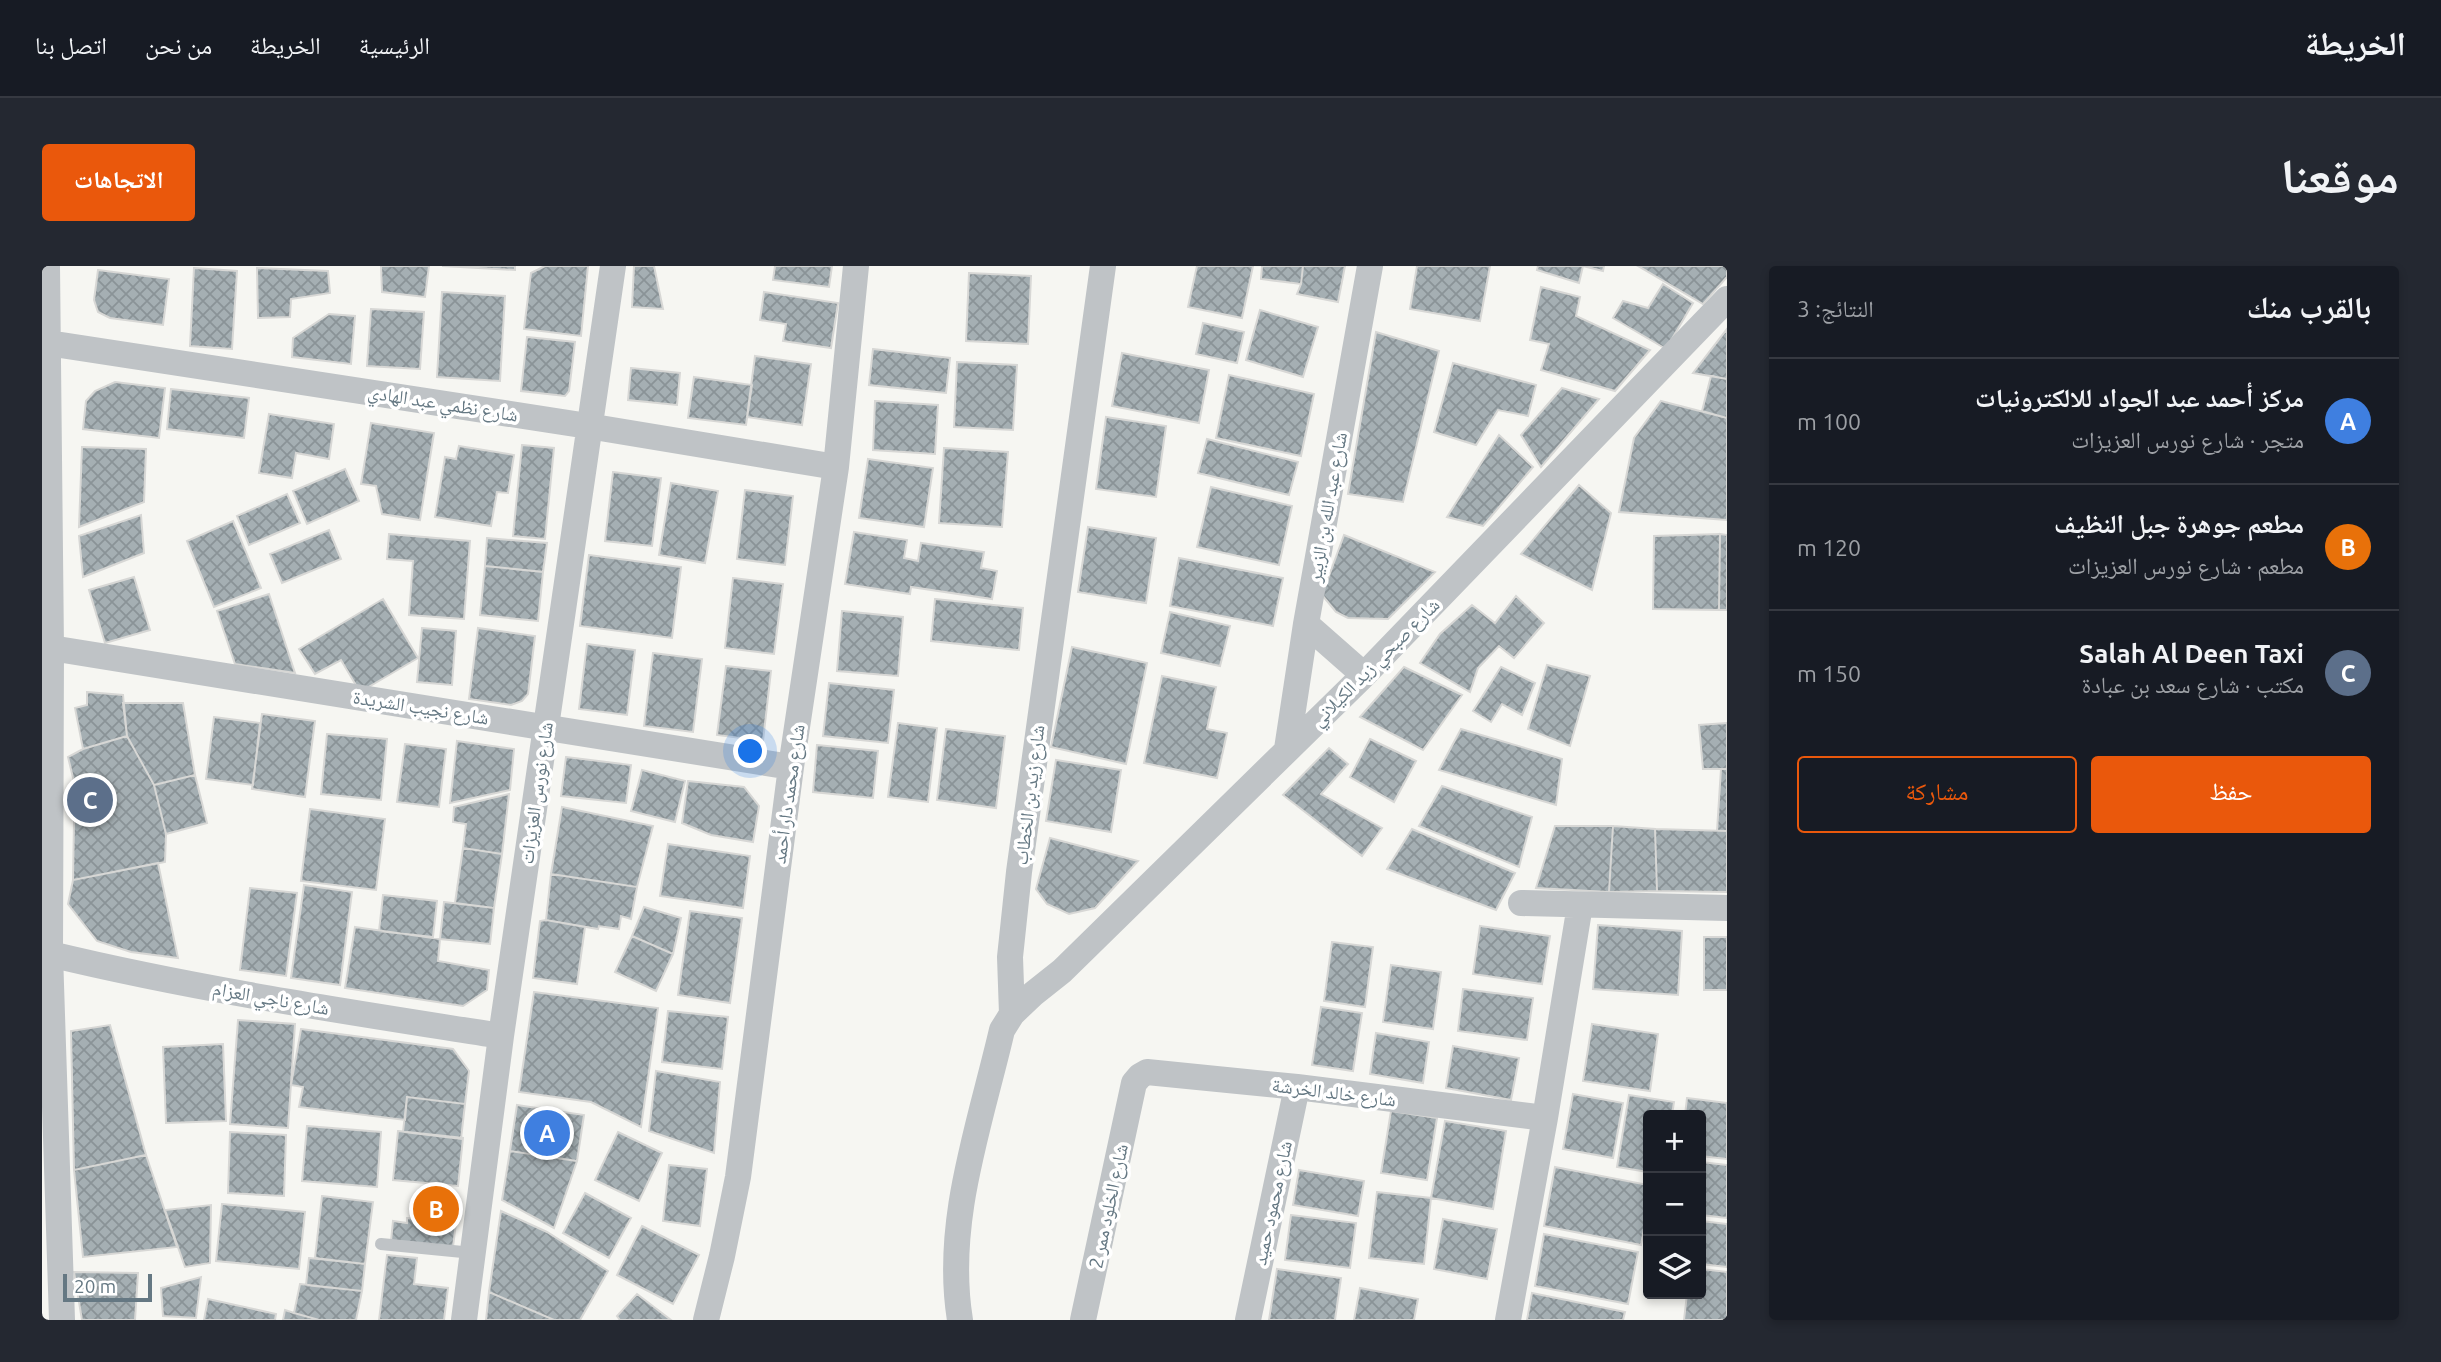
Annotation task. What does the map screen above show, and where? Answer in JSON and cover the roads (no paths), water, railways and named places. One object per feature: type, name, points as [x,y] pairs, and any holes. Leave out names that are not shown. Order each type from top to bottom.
[{"type":"street","points":[[47,266],[45,342],[51,648],[46,954],[62,1320]]},
{"type":"street","name":"شارع نورس العزيزات","points":[[464,1320],[501,1036],[613,266]]},
{"type":"street","name":"شارع محمد دار أحمد","points":[[706,1320],[738,1177],[791,767],[836,467],[856,266]]},
{"type":"street","name":"شارع زيد بن الخطاب","points":[[960,1320],[955,1274],[957,1230],[965,1185],[1007,1022],[1010,957],[1019,872],[1103,266]]},
{"type":"street","name":"شارع عبد الله بن الزبير","points":[[1287,749],[1306,624],[1370,266]]},
{"type":"street","name":"شارع صبحي زيد الكيلاني","points":[[1007,1022],[1364,675],[1727,299]]},
{"type":"street","name":"شارع نظمي عبد الهادي","points":[[45,342],[836,467]]},
{"type":"street","points":[[1306,624],[1364,675]]},
{"type":"street","name":"شارع نجيب الشريدة","points":[[51,648],[791,767]]},
{"type":"street","points":[[1521,903],[1727,908]]},
{"type":"street","points":[[1508,1320],[1580,905]]},
{"type":"street","name":"شارع ناجي العزام","points":[[46,954],[125,972],[501,1036]]},
{"type":"street","name":"شارع خالد الخرشة","points":[[1133,1092],[1135,1083],[1147,1072],[1297,1087],[1545,1118]]},
{"type":"street","name":"شارع محمود حميد","points":[[1248,1320],[1297,1087]]},
{"type":"street","name":"شارع الخلود ممر 2","points":[[1083,1320],[1133,1092]]},
{"type":"lane","points":[[381,1244],[473,1253]]},
{"type":"place","name":"Salah Al Deen Taxi","points":[[90,800]]},
{"type":"place","name":"مركز أحمد عبد الجواد للالكترونيات","points":[[547,1133]]},
{"type":"place","name":"مطعم جوهرة جبل النظيف","points":[[436,1209]]}]
